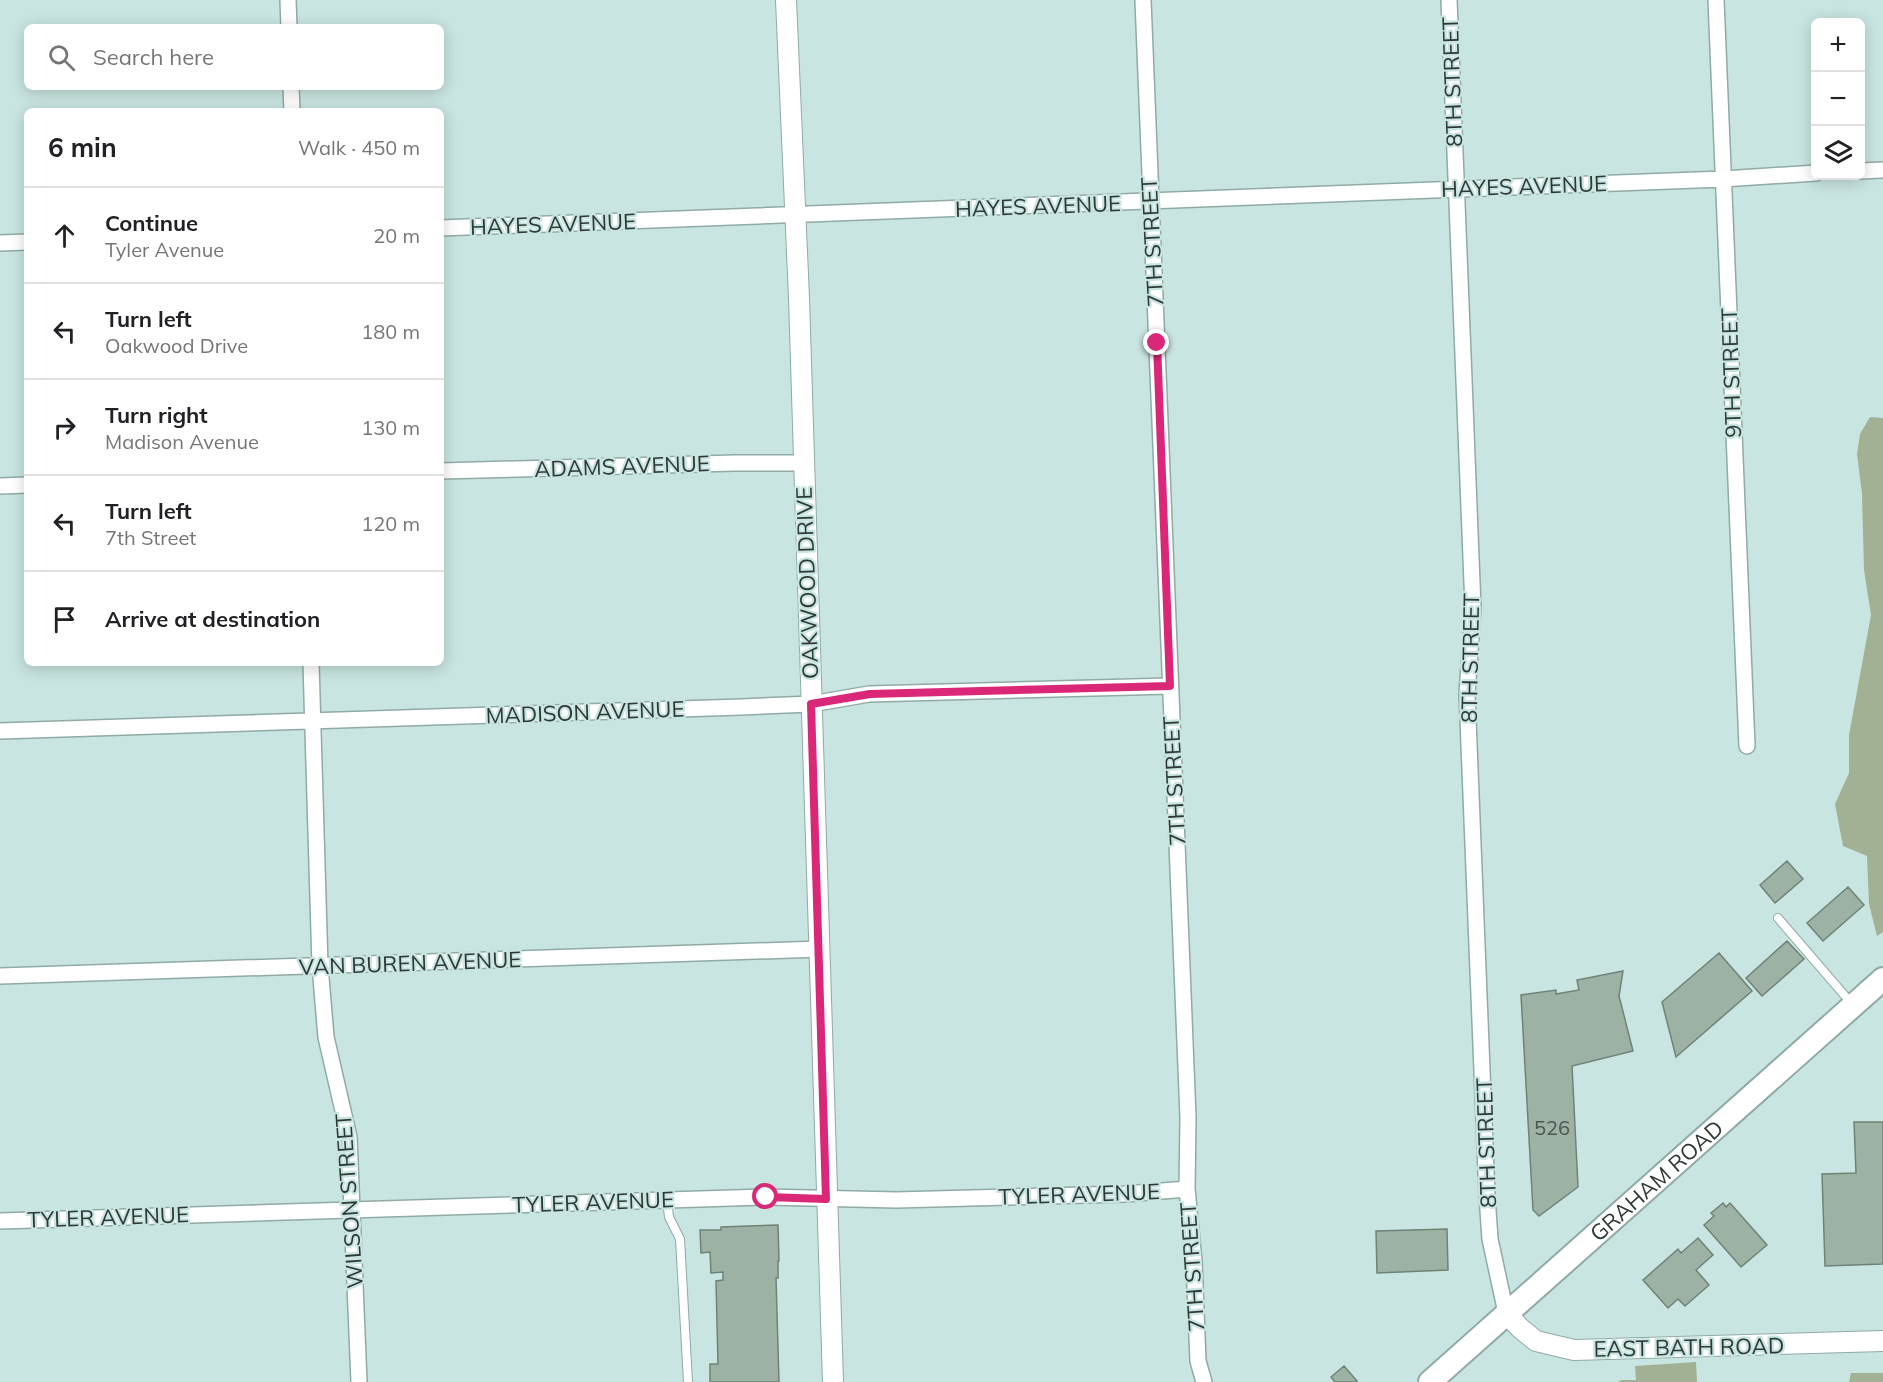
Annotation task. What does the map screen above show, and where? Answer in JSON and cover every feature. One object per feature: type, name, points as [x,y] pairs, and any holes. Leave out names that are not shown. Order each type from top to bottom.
[{"type":"main road","name":"GRAHAM ROAD","points":[[1430,1382],[1883,979]]},
{"type":"street","points":[[288,0],[289,24]]},
{"type":"street","name":"OAKWOOD DRIVE","points":[[786,0],[799,310],[832,1382]]},
{"type":"street","name":"7TH STREET","points":[[1143,0],[1188,1117],[1187,1189],[1194,1261],[1198,1361],[1204,1382]]},
{"type":"street","name":"8TH STREET","points":[[1449,0],[1473,608],[1467,694],[1488,1196],[1490,1239],[1506,1313]]},
{"type":"street","name":"9TH STREET","points":[[1716,0],[1747,746]]},
{"type":"street","points":[[291,90],[292,108]]},
{"type":"street","points":[[1865,171],[1883,171]]},
{"type":"street","name":"HAYES AVENUE","points":[[444,228],[1150,202],[1723,179],[1811,173]]},
{"type":"street","points":[[0,243],[24,242]]},
{"type":"street","name":"ADAMS AVENUE","points":[[444,471],[803,463]]},
{"type":"street","points":[[0,486],[24,485]]},
{"type":"street","name":"WILSON STREET","points":[[311,666],[320,966],[326,1037],[349,1137],[359,1382]]},
{"type":"street","name":"MADISON AVENUE","points":[[0,731],[811,704],[870,694],[1170,686]]},
{"type":"street","name":"VAN BUREN AVENUE","points":[[0,976],[819,949]]},
{"type":"street","name":"TYLER AVENUE","points":[[0,1221],[766,1197],[896,1200],[1125,1194],[1187,1189]]},
{"type":"street","name":"EAST BATH ROAD","points":[[1506,1313],[1536,1341],[1574,1350],[1883,1341]]},
{"type":"lane","points":[[1778,918],[1853,1005]]},
{"type":"lane","points":[[668,1200],[669,1217],[680,1239],[688,1382]]},
{"type":"green space","points":[[1870,417],[1883,418],[1883,932],[1877,936],[1869,904],[1867,856],[1843,846],[1835,804],[1849,773],[1849,735],[1871,615],[1864,570],[1862,494],[1857,454],[1860,434]]},
{"type":"green space","points":[[1696,1362],[1697,1382],[1617,1382],[1636,1380],[1635,1366]]},
{"type":"green space","points":[[1851,1373],[1883,1373],[1883,1382],[1849,1382]]},
{"type":"building","points":[[1787,861],[1803,879],[1775,903],[1760,885]]},
{"type":"building","points":[[1848,887],[1864,905],[1823,941],[1807,923]]},
{"type":"building","points":[[1787,941],[1804,959],[1762,996],[1746,978]]},
{"type":"building","points":[[1719,953],[1752,991],[1676,1057],[1662,1002]]},
{"type":"building","points":[[1623,971],[1619,996],[1633,1051],[1572,1066],[1578,1187],[1539,1216],[1533,1210],[1521,995],[1556,990],[1556,994],[1579,990],[1577,980]]},
{"type":"building","points":[[1854,1122],[1883,1122],[1883,1264],[1825,1266],[1822,1174],[1856,1173]]},
{"type":"building","points":[[1723,1203],[1726,1207],[1730,1203],[1767,1245],[1741,1267],[1704,1225],[1714,1216],[1711,1213]]},
{"type":"building","points":[[778,1225],[779,1261],[778,1278],[776,1278],[779,1382],[710,1382],[710,1364],[718,1364],[716,1281],[723,1280],[723,1272],[711,1273],[710,1252],[701,1253],[700,1230]]},
{"type":"building","points":[[1447,1229],[1448,1270],[1377,1273],[1376,1231]]},
{"type":"building","points":[[1698,1238],[1713,1255],[1696,1270],[1709,1285],[1685,1306],[1678,1299],[1668,1308],[1643,1280],[1678,1249],[1681,1253]]},
{"type":"building","points":[[1344,1366],[1356,1382],[1335,1382],[1331,1377]]},
{"type":"route","points":[[766,1197],[826,1199],[811,704],[870,694],[1170,686],[1157,343]]}]
